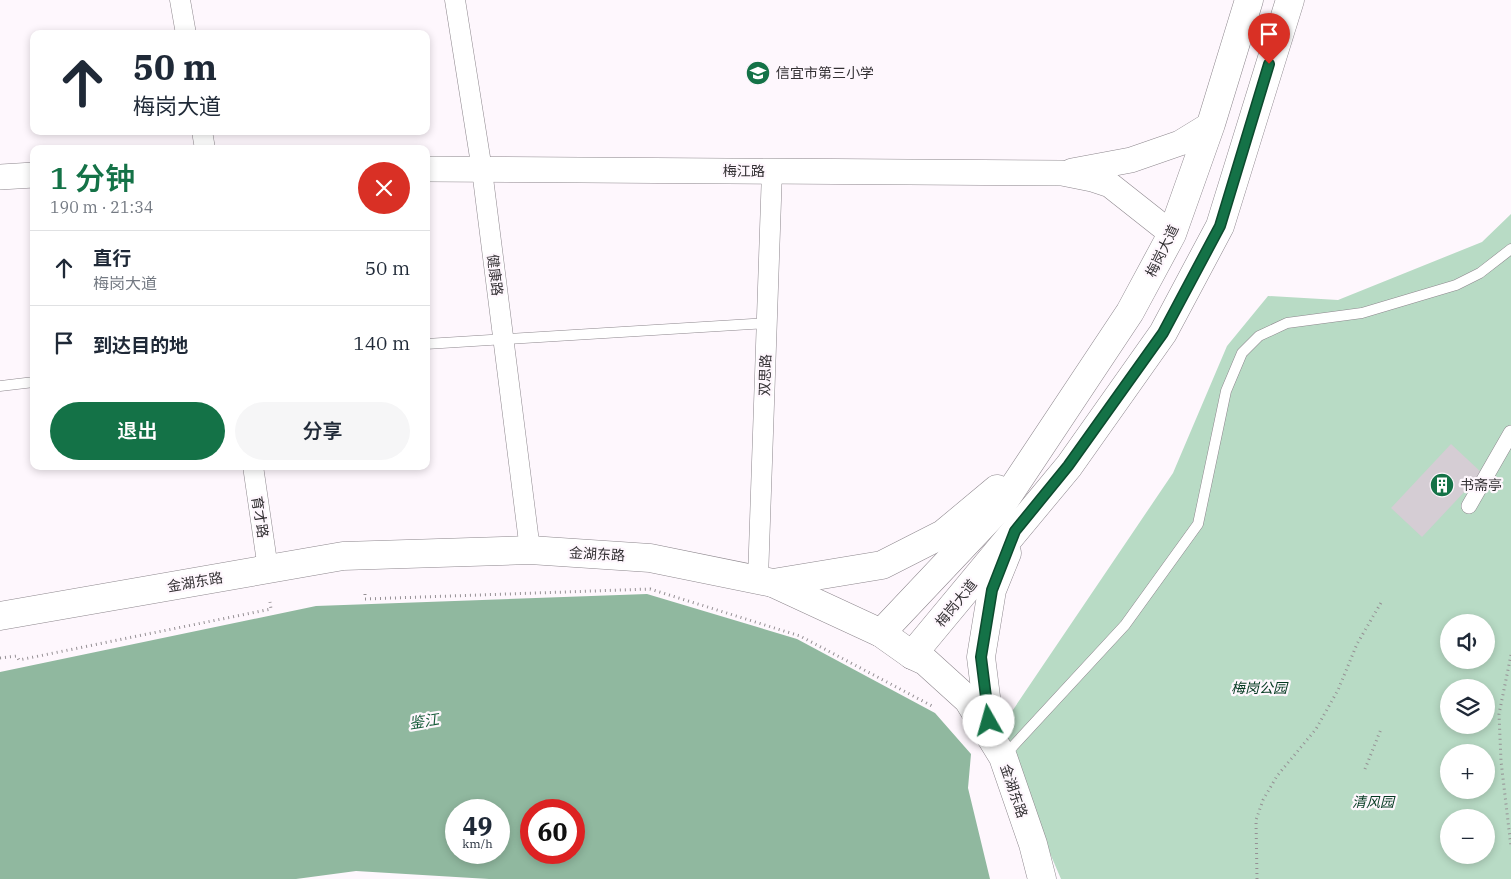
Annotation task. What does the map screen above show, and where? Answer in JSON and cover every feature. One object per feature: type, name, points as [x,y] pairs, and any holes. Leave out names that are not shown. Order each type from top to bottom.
[{"type":"main road","name":"梅岗大道","points":[[881,633],[1001,506],[1130,312],[1172,234],[1211,124],[1250,0]]},
{"type":"main road","name":"梅岗大道","points":[[912,655],[1068,466],[1163,333],[1222,217],[1290,0]]},
{"type":"main road","points":[[766,581],[882,565],[943,534],[1034,458]]},
{"type":"main road","points":[[997,747],[981,657],[992,590],[1015,531]]},
{"type":"main road","name":"金湖东路","points":[[0,616],[343,556],[530,550],[650,558],[766,581],[881,633],[925,662],[968,700],[997,747],[1033,844],[1042,879]]},
{"type":"street","points":[[180,0],[185,30]]},
{"type":"street","name":"健康路","points":[[455,0],[482,170],[530,550]]},
{"type":"street","points":[[1062,173],[1131,160],[1180,143],[1211,124]]},
{"type":"street","name":"梅江路","points":[[430,169],[1062,173]]},
{"type":"street","name":"双思路","points":[[766,581],[767,323],[772,171]]},
{"type":"street","points":[[1062,173],[1110,185],[1172,234]]},
{"type":"street","points":[[0,178],[30,175]]},
{"type":"street","points":[[1469,506],[1511,433]]},
{"type":"street","name":"育才路","points":[[254,470],[268,568]]},
{"type":"lane","points":[[997,747],[1124,624],[1198,524],[1226,390],[1242,353],[1259,336],[1287,323],[1362,313],[1456,284],[1480,273],[1511,249]]},
{"type":"lane","points":[[430,344],[767,323]]},
{"type":"lane","points":[[0,386],[30,382]]},
{"type":"path","points":[[365,594],[365,599],[568,590],[650,589],[800,636],[935,708]]},
{"type":"path","points":[[1256,879],[1256,820],[1263,800],[1277,776],[1316,729],[1338,690],[1357,644],[1382,601]]},
{"type":"path","points":[[0,658],[17,656],[19,660],[271,609],[270,602]]},
{"type":"path","points":[[1511,655],[1498,714],[1501,761],[1511,847]]},
{"type":"path","points":[[1366,768],[1382,729]]},
{"type":"green space","name":"梅岗公园","points":[[1511,214],[1511,879],[1061,879],[998,732],[1173,473],[1227,346],[1268,296],[1338,300],[1482,242]]},
{"type":"water","name":"鉴江","points":[[647,594],[797,639],[935,713],[971,754],[968,788],[990,879],[489,879],[356,871],[296,879],[0,879],[0,672],[316,606]]},
{"type":"building","name":"书斋亭","points":[[1451,444],[1482,473],[1422,537],[1391,508]]},
{"type":"place","name":"信宜市第三小学","points":[[758,73]]},
{"type":"place","name":"书斋亭","points":[[1442,485]]},
{"type":"route","points":[[989,721],[981,657],[992,590],[1015,531],[1068,466],[1163,333],[1220,226],[1269,64]]},
{"type":"park label","name":"清风园","points":[[1373,802]]}]
